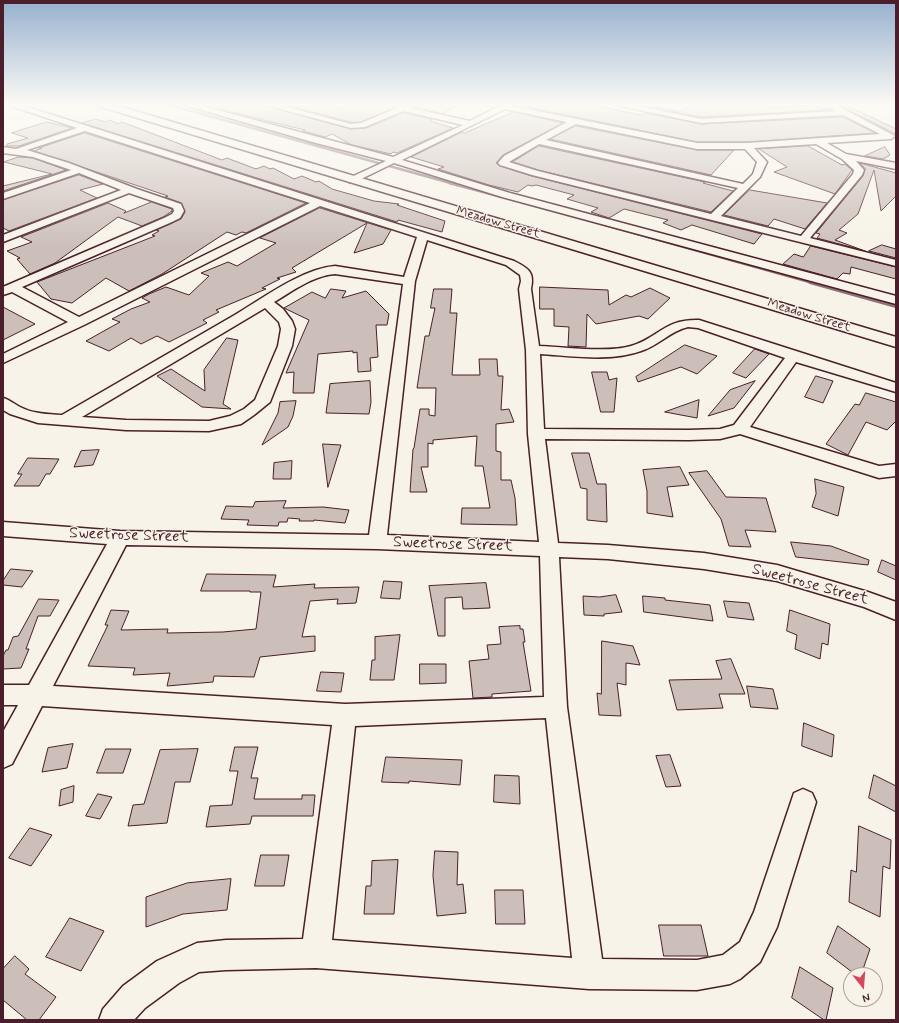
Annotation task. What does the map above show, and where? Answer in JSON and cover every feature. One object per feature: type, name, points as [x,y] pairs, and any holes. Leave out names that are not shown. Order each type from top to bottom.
[{"type":"street","points":[[8,289],[168,220],[176,216],[179,211],[177,206],[24,152]]},
{"type":"street","points":[[160,152],[510,263],[522,270],[526,275],[527,281],[525,289],[533,350],[536,434],[549,548],[556,707],[589,974]]},
{"type":"street","name":"Meadow Street","points":[[259,152],[896,342]]},
{"type":"street","name":"Meadow Street","points":[[297,152],[729,279]]},
{"type":"street","points":[[361,152],[498,192],[896,300]]},
{"type":"street","points":[[352,180],[411,152]]},
{"type":"street","points":[[518,152],[506,158],[503,163],[535,173],[714,216],[896,263]]},
{"type":"street","points":[[586,152],[744,187]]},
{"type":"street","points":[[714,216],[757,175],[762,162],[752,152]]},
{"type":"street","points":[[804,239],[857,175],[858,170],[855,164],[836,152]]},
{"type":"street","points":[[844,156],[896,166]]},
{"type":"street","points":[[3,196],[79,170]]},
{"type":"street","points":[[3,239],[129,190]]},
{"type":"street","points":[[3,359],[320,202]]},
{"type":"street","points":[[377,542],[409,281],[423,235]]},
{"type":"street","points":[[65,420],[265,301],[310,276],[324,271],[347,271],[409,281]]},
{"type":"street","points":[[8,289],[79,322]]},
{"type":"street","points":[[3,403],[15,411],[38,418],[126,425],[209,426],[234,420],[249,412],[262,402],[285,346],[288,329],[285,321],[278,312],[265,301]]},
{"type":"street","points":[[533,350],[627,351],[647,345],[677,325],[690,322],[896,388]]},
{"type":"street","points":[[740,429],[793,356]]},
{"type":"street","points":[[536,434],[689,435],[720,434],[740,429],[879,472],[896,470]]},
{"type":"street","name":"Sweetrose Street","points":[[3,529],[120,538],[377,542],[549,548],[608,552],[704,561],[777,573],[868,600],[896,611]]},
{"type":"street","points":[[3,756],[120,538]]},
{"type":"street","points":[[3,695],[345,715],[556,707]]},
{"type":"street","points":[[316,952],[345,715]]},
{"type":"street","points":[[114,1020],[134,997],[168,972],[197,958],[226,955],[316,952],[589,974],[697,975],[730,969],[750,952],[766,917],[803,802]]},
{"type":"building","points":[[36,152],[144,152],[306,203],[246,233],[242,232],[236,235],[227,232],[162,274],[129,291],[106,278],[72,303],[51,299],[37,282],[155,236],[152,235],[159,231],[156,230],[181,219],[185,212],[181,203],[165,197],[168,196]]},
{"type":"building","points":[[173,152],[200,152],[222,160],[227,158],[256,169],[264,166],[270,169],[273,168],[294,179],[302,176],[316,182],[319,181],[332,189],[374,201],[399,204],[397,205],[445,221],[442,232],[398,220],[397,222]]},
{"type":"building","points":[[381,152],[400,152],[393,152],[391,154]]},
{"type":"building","points":[[422,152],[509,152],[503,155],[496,163],[500,166],[532,176],[762,234],[754,244],[692,225],[681,230],[663,223],[668,220],[624,209],[609,218],[591,212],[598,208],[567,199],[574,195],[536,185],[528,185],[518,192],[489,185],[438,169],[444,167],[411,157]]},
{"type":"building","points":[[530,152],[565,152],[705,182],[703,183],[733,191],[711,212],[538,170],[513,162]]},
{"type":"building","points":[[607,152],[732,152],[711,175]]},
{"type":"building","points":[[763,152],[818,152],[842,165],[845,164],[852,170],[835,194],[774,172],[787,167]]},
{"type":"building","points":[[874,152],[888,152],[890,155],[883,159],[865,156]]},
{"type":"building","points":[[19,157],[33,158],[66,170],[3,191],[3,186],[52,174],[4,162]]},
{"type":"building","points":[[860,163],[896,173],[896,196],[881,211],[874,170],[858,214],[839,230],[847,233],[835,240],[865,251],[817,238],[820,234],[816,233],[863,176],[865,169]]},
{"type":"building","points":[[79,175],[103,184],[80,190],[97,198],[9,231],[3,228],[3,200]]},
{"type":"building","points":[[750,190],[827,203],[805,229],[774,219],[768,226],[724,215]]},
{"type":"building","points":[[152,202],[172,209],[172,211],[163,217],[142,226],[118,217],[55,263],[30,274],[17,259],[20,258],[7,251],[32,242],[21,237],[108,203],[126,211],[124,213]]},
{"type":"building","points":[[320,208],[391,230],[383,244],[354,253],[367,223],[292,268],[296,272],[277,278],[280,279],[262,288],[266,289],[216,310],[219,312],[203,320],[207,323],[169,342],[157,336],[141,344],[131,338],[109,351],[86,341],[120,322],[112,319],[131,309],[150,302],[142,298],[149,294],[166,287],[189,295],[209,276],[201,273],[228,262],[237,266],[276,243],[260,238]]},
{"type":"building","points":[[882,245],[896,249],[896,258],[869,251]]},
{"type":"building","points":[[811,246],[896,267],[896,279],[851,267],[850,274],[843,273],[837,279],[783,264],[794,254],[803,257]]},
{"type":"building","points":[[540,287],[608,290],[609,305],[626,295],[631,297],[650,288],[670,298],[648,319],[639,316],[596,324],[587,314],[586,347],[568,346],[569,327],[554,326],[554,309],[540,309]]},
{"type":"building","points":[[331,289],[346,291],[342,298],[366,291],[389,314],[387,325],[376,325],[378,357],[370,358],[371,371],[358,372],[357,352],[353,353],[353,351],[318,354],[314,393],[293,393],[294,372],[286,373],[309,320],[284,308],[312,292],[325,298]]},
{"type":"building","points":[[434,289],[452,289],[450,313],[457,313],[452,375],[480,375],[479,359],[497,359],[498,376],[503,376],[501,410],[509,409],[514,422],[496,424],[496,451],[501,452],[501,480],[511,480],[515,498],[517,525],[461,524],[462,508],[490,508],[483,466],[475,466],[477,436],[433,440],[433,444],[428,443],[428,467],[421,467],[427,492],[410,492],[413,449],[420,409],[429,409],[429,415],[435,416],[436,388],[417,388],[425,336],[429,336],[435,308],[431,308]]},
{"type":"building","points":[[3,307],[35,324],[3,340]]},
{"type":"building","points":[[227,338],[238,340],[223,404],[231,409],[202,407],[157,376],[171,369],[205,391],[204,370]]},
{"type":"building","points":[[685,345],[717,356],[697,374],[681,367],[638,382],[636,377]]},
{"type":"building","points":[[755,349],[769,354],[746,378],[733,373]]},
{"type":"building","points":[[592,372],[607,372],[609,380],[617,378],[614,412],[601,412]]},
{"type":"building","points":[[816,376],[833,381],[823,403],[805,397]]},
{"type":"building","points":[[370,381],[371,402],[369,414],[326,413],[330,384]]},
{"type":"building","points":[[755,381],[734,408],[708,416],[730,390]]},
{"type":"building","points":[[866,393],[896,402],[896,421],[887,430],[866,422],[848,455],[826,444],[855,404],[859,405]]},
{"type":"building","points":[[699,400],[697,418],[665,412]]},
{"type":"building","points":[[296,401],[293,416],[288,427],[262,445],[278,413],[280,402]]},
{"type":"building","points":[[323,444],[341,445],[328,487]]},
{"type":"building","points":[[99,450],[93,465],[74,467],[81,451]]},
{"type":"building","points":[[572,453],[589,453],[597,484],[606,484],[607,522],[587,520],[587,489],[581,488]]},
{"type":"building","points":[[28,458],[59,459],[50,474],[46,474],[39,486],[14,486],[22,474],[18,474]]},
{"type":"building","points":[[292,461],[291,479],[273,479],[274,463]]},
{"type":"building","points":[[680,467],[689,485],[667,487],[673,517],[647,513],[647,491],[643,470]]},
{"type":"building","points":[[707,471],[726,497],[766,498],[776,532],[745,530],[751,547],[729,546],[721,519],[689,473]]},
{"type":"building","points":[[815,479],[844,487],[838,516],[812,507],[816,494]]},
{"type":"building","points":[[286,501],[283,508],[323,507],[349,510],[345,523],[314,520],[299,521],[300,519],[288,518],[287,522],[279,522],[278,526],[247,525],[249,520],[221,519],[226,506],[253,507],[255,502]]},
{"type":"building","points":[[791,542],[831,546],[869,560],[868,565],[796,557]]},
{"type":"building","points":[[882,560],[896,566],[896,580],[878,572]]},
{"type":"building","points":[[11,569],[33,571],[22,587],[3,585],[3,581]]},
{"type":"building","points":[[207,574],[276,575],[273,587],[315,584],[314,588],[359,587],[356,603],[337,604],[338,599],[310,601],[302,637],[315,636],[315,651],[260,657],[254,677],[214,676],[213,682],[167,686],[170,673],[133,675],[135,668],[88,666],[108,625],[105,625],[111,610],[129,611],[121,630],[168,629],[167,633],[223,632],[256,629],[261,592],[201,591]]},
{"type":"building","points":[[384,581],[402,582],[400,599],[381,598]]},
{"type":"building","points":[[486,583],[490,608],[463,609],[462,597],[445,598],[445,636],[438,636],[429,586]]},
{"type":"building","points":[[616,595],[622,612],[604,614],[604,616],[584,615],[583,596],[599,597]]},
{"type":"building","points":[[643,596],[710,605],[713,621],[644,612]]},
{"type":"building","points":[[39,599],[59,600],[50,616],[38,616],[26,649],[29,649],[21,668],[3,669],[3,656],[6,650],[8,650],[13,637],[18,636]]},
{"type":"building","points":[[724,601],[749,603],[754,620],[728,617]]},
{"type":"building","points":[[790,610],[830,624],[828,645],[822,643],[820,659],[795,649],[797,635],[787,631]]},
{"type":"building","points":[[520,626],[520,629],[523,629],[525,642],[523,642],[531,691],[492,694],[492,697],[473,698],[469,661],[489,659],[487,645],[501,644],[499,627]]},
{"type":"building","points":[[400,635],[394,680],[370,680],[372,660],[375,660],[375,637]]},
{"type":"building","points":[[602,641],[633,646],[640,665],[626,663],[626,685],[617,683],[621,716],[599,715],[597,693],[601,694]]},
{"type":"building","points":[[731,659],[745,694],[719,694],[723,708],[677,710],[669,680],[722,679],[716,661]]},
{"type":"building","points":[[420,664],[446,664],[446,683],[420,684]]},
{"type":"building","points":[[321,672],[344,673],[341,692],[317,691]]},
{"type":"building","points":[[747,686],[773,689],[778,709],[751,707]]},
{"type":"building","points":[[804,723],[834,735],[832,757],[802,746]]},
{"type":"building","points":[[73,744],[67,768],[42,772],[48,748]]},
{"type":"building","points":[[235,747],[258,747],[251,778],[258,778],[254,799],[302,799],[302,795],[315,795],[313,816],[252,816],[250,824],[206,827],[210,806],[232,805],[238,771],[230,771]]},
{"type":"building","points":[[106,749],[131,749],[123,773],[97,773]]},
{"type":"building","points":[[198,749],[190,782],[175,782],[167,823],[128,826],[133,805],[144,804],[160,750]]},
{"type":"building","points":[[670,755],[681,786],[666,787],[656,756]]},
{"type":"building","points":[[386,757],[462,760],[460,785],[409,781],[409,783],[382,782]]},
{"type":"building","points":[[495,775],[519,776],[520,804],[494,802]]},
{"type":"building","points":[[874,775],[896,786],[896,812],[869,798]]},
{"type":"building","points":[[74,786],[73,802],[59,806],[61,790]]},
{"type":"building","points":[[98,794],[112,797],[100,819],[86,816]]},
{"type":"building","points":[[859,826],[891,840],[890,869],[883,866],[880,917],[849,902],[851,870],[856,872]]},
{"type":"building","points":[[30,828],[52,835],[31,866],[9,858]]},
{"type":"building","points":[[435,851],[458,852],[457,885],[463,884],[466,913],[437,916],[433,876]]},
{"type":"building","points":[[261,855],[289,855],[284,886],[255,886]]},
{"type":"building","points":[[398,860],[394,914],[364,914],[366,886],[371,886],[372,861]]},
{"type":"building","points":[[231,879],[227,910],[183,914],[146,927],[146,897],[187,883]]},
{"type":"building","points":[[495,890],[523,890],[525,924],[496,924]]},
{"type":"building","points":[[70,918],[104,931],[81,971],[46,957]]},
{"type":"building","points":[[659,925],[701,925],[708,956],[664,956]]},
{"type":"building","points":[[838,926],[870,949],[864,967],[845,967],[827,953]]},
{"type":"building","points":[[15,956],[29,969],[25,974],[56,997],[39,1020],[27,1020],[3,1000],[3,969]]},
{"type":"building","points":[[800,967],[833,988],[826,1020],[792,998]]},
{"type":"waterway","points":[[338,152],[454,184]]},
{"type":"waterway","points":[[450,183],[499,196]]},
{"type":"waterway","points":[[599,223],[814,283]]},
{"type":"waterway","points":[[810,282],[896,306]]}]
